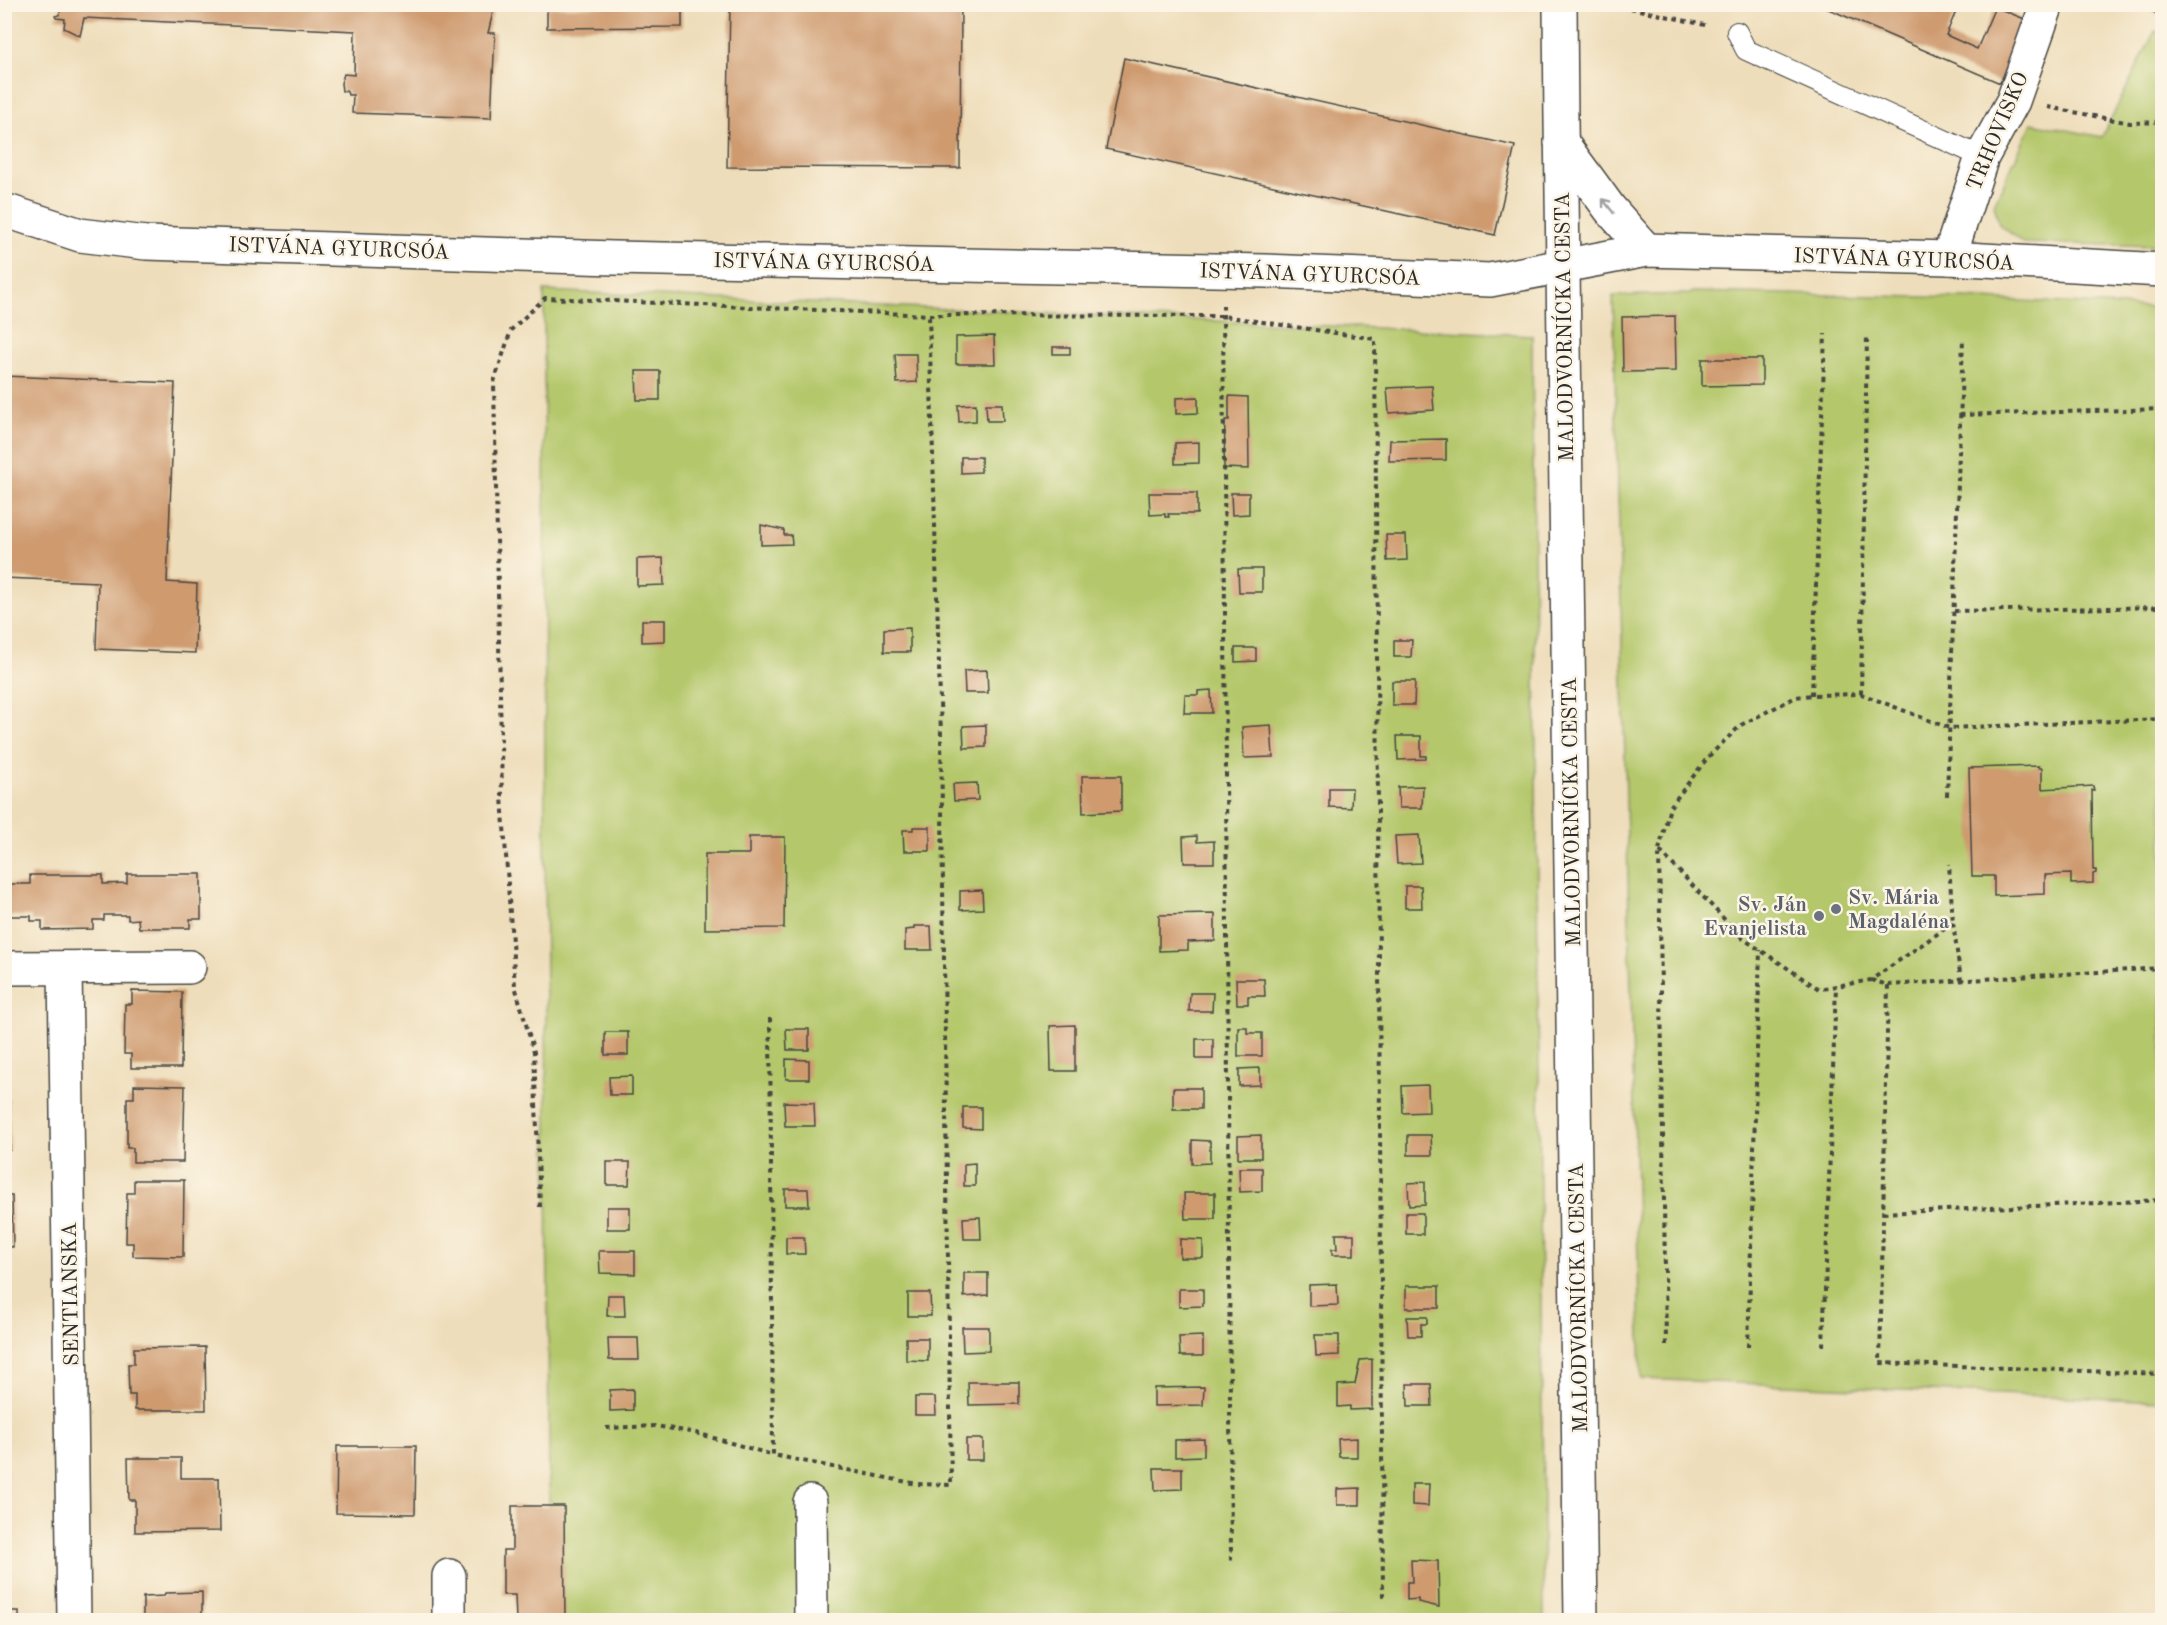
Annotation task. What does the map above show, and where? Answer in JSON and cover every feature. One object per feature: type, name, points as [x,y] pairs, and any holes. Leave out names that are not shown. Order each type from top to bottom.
[{"type":"street","name":"MALODVORNÍCKA CESTA","points":[[1560,4],[1581,1620]]},
{"type":"street","name":"TRHOVISKO","points":[[1949,258],[1982,157],[2013,100],[2048,4]]},
{"type":"street","points":[[1561,142],[1610,209],[1646,250]]},
{"type":"street","name":"ISTVÁNA GYURCSÓA","points":[[4,210],[80,235],[146,243],[614,258],[1220,272],[1265,271],[1490,280],[1646,250],[1949,258],[2163,270]]},
{"type":"street","points":[[4,968],[189,966]]},
{"type":"street","name":"SENTIANSKA","points":[[65,968],[74,1620]]},
{"type":"street","points":[[810,1502],[811,1620]]},
{"type":"street","points":[[449,1576],[449,1620]]},
{"type":"lane","points":[[1737,32],[1746,50],[1982,157]]},
{"type":"path","points":[[1613,4],[1737,32]]},
{"type":"path","points":[[2013,100],[2130,123],[2163,122]]},
{"type":"path","points":[[1220,272],[1223,316],[1231,1562]]},
{"type":"path","points":[[540,1208],[534,1052],[515,986],[502,797],[494,382],[511,330],[545,298],[929,315],[1223,316],[1375,339],[1383,1599]]},
{"type":"path","points":[[606,1428],[656,1426],[696,1433],[773,1455],[917,1484],[951,1485],[941,736],[929,315]]},
{"type":"path","points":[[1812,695],[1825,334]]},
{"type":"path","points":[[1861,694],[1867,334]]},
{"type":"path","points":[[1947,796],[1963,339]]},
{"type":"path","points":[[1960,415],[2163,409]]},
{"type":"path","points":[[1954,611],[2163,607]]},
{"type":"path","points":[[1666,1345],[1659,850],[1670,807],[1708,757],[1741,725],[1796,697],[1812,695],[1861,694],[1949,728],[2163,719]]},
{"type":"path","points":[[1659,850],[1742,938],[1819,989],[1871,980],[1953,922]]},
{"type":"path","points":[[1949,864],[1953,922],[1961,980]]},
{"type":"path","points":[[1748,1347],[1760,950]]},
{"type":"path","points":[[1871,980],[1888,985],[2163,968]]},
{"type":"path","points":[[1888,985],[1880,1363],[2163,1374]]},
{"type":"path","points":[[1823,1346],[1836,986]]},
{"type":"path","points":[[770,1017],[773,1455]]},
{"type":"path","points":[[1883,1213],[2163,1200]]},
{"type":"green space","points":[[2155,31],[2162,34],[2162,246],[2023,243],[1999,224],[1994,204],[2032,123],[2102,137]]},
{"type":"green space","points":[[544,291],[1532,335],[1544,1620],[550,1620]]},
{"type":"green space","points":[[1692,292],[1963,298],[2162,308],[2162,1401],[1641,1379],[1613,296],[1691,294]]},
{"type":"building","points":[[62,4],[495,4],[488,33],[495,33],[491,118],[352,113],[353,95],[342,91],[341,83],[344,74],[354,75],[355,31],[84,18],[80,36],[64,28],[65,19],[56,18]]},
{"type":"building","points":[[730,4],[961,4],[960,168],[727,167]]},
{"type":"building","points":[[1817,4],[1959,4],[1946,35],[1977,49],[1995,7],[2027,20],[2000,83]]},
{"type":"building","points":[[2137,4],[2162,4],[2162,16]]},
{"type":"building","points":[[682,6],[682,27],[547,28],[547,7]]},
{"type":"building","points":[[1124,58],[1515,146],[1495,235],[1106,149]]},
{"type":"building","points":[[1675,316],[1676,371],[1623,372],[1622,317]]},
{"type":"building","points":[[994,336],[995,364],[956,364],[956,337]]},
{"type":"building","points":[[1053,347],[1070,347],[1070,354],[1053,354]]},
{"type":"building","points":[[895,354],[916,354],[917,382],[897,383]]},
{"type":"building","points":[[1702,359],[1762,359],[1762,385],[1702,386]]},
{"type":"building","points":[[636,371],[660,371],[660,400],[637,400]]},
{"type":"building","points":[[4,376],[175,383],[167,582],[197,584],[195,653],[96,649],[98,582],[4,578]]},
{"type":"building","points":[[1432,386],[1434,410],[1389,413],[1387,388]]},
{"type":"building","points":[[1229,396],[1248,397],[1249,469],[1224,468],[1225,420],[1229,420]]},
{"type":"building","points":[[1198,397],[1198,413],[1176,414],[1176,398]]},
{"type":"building","points":[[976,404],[976,421],[959,422],[958,405]]},
{"type":"building","points":[[986,404],[1002,404],[1003,421],[987,421]]},
{"type":"building","points":[[1446,439],[1446,460],[1389,461],[1390,440]]},
{"type":"building","points":[[1199,442],[1199,463],[1175,464],[1175,443]]},
{"type":"building","points":[[961,457],[981,457],[981,472],[961,473]]},
{"type":"building","points":[[1149,493],[1197,493],[1197,514],[1168,514],[1169,517],[1165,517],[1165,514],[1150,515]]},
{"type":"building","points":[[1231,493],[1249,493],[1249,514],[1232,515]]},
{"type":"building","points":[[761,525],[784,530],[784,535],[791,535],[792,544],[761,545]]},
{"type":"building","points":[[1386,535],[1406,535],[1407,560],[1387,561]]},
{"type":"building","points":[[663,558],[664,585],[637,586],[637,559]]},
{"type":"building","points":[[1238,569],[1262,569],[1262,592],[1239,592]]},
{"type":"building","points":[[642,620],[665,620],[665,641],[642,642]]},
{"type":"building","points":[[910,628],[910,652],[884,652],[884,629]]},
{"type":"building","points":[[1394,640],[1412,640],[1411,657],[1394,657]]},
{"type":"building","points":[[1235,648],[1256,648],[1256,661],[1235,662]]},
{"type":"building","points":[[987,670],[988,693],[965,693],[964,671]]},
{"type":"building","points":[[1392,681],[1415,681],[1414,705],[1392,705]]},
{"type":"building","points":[[1211,690],[1212,713],[1184,713],[1185,695],[1198,695],[1198,691]]},
{"type":"building","points":[[986,725],[986,747],[964,748],[963,726]]},
{"type":"building","points":[[1271,725],[1273,757],[1244,758],[1242,727]]},
{"type":"building","points":[[1397,736],[1421,736],[1421,756],[1426,756],[1426,759],[1398,760]]},
{"type":"building","points":[[2039,766],[2042,768],[2042,789],[2093,786],[2093,870],[2096,870],[2096,873],[2093,874],[2093,883],[2071,884],[2071,874],[2045,875],[2045,894],[1994,896],[1994,876],[1972,876],[1969,768]]},
{"type":"building","points":[[1082,776],[1121,776],[1121,811],[1083,813]]},
{"type":"building","points":[[977,783],[978,800],[954,801],[953,784]]},
{"type":"building","points":[[1423,786],[1422,808],[1399,808],[1398,787]]},
{"type":"building","points":[[1329,788],[1352,788],[1351,808],[1329,807]]},
{"type":"building","points":[[913,827],[930,827],[930,851],[904,851],[903,830],[913,830]]},
{"type":"building","points":[[1419,835],[1421,863],[1397,864],[1395,836]]},
{"type":"building","points":[[1197,836],[1197,842],[1214,841],[1214,863],[1184,863],[1183,837]]},
{"type":"building","points":[[749,837],[785,837],[784,928],[705,929],[705,854],[749,854]]},
{"type":"building","points":[[127,874],[201,874],[201,919],[190,919],[190,928],[139,928],[138,919],[128,920],[128,915],[104,915],[104,920],[93,920],[93,929],[42,930],[42,921],[31,921],[31,916],[7,916],[7,921],[4,921],[4,884],[30,884],[30,875],[103,875],[103,884],[127,883]]},
{"type":"building","points":[[1405,886],[1421,886],[1422,908],[1405,908]]},
{"type":"building","points":[[982,890],[983,909],[960,910],[960,891]]},
{"type":"building","points":[[1215,914],[1215,941],[1188,942],[1188,950],[1159,951],[1159,915]]},
{"type":"building","points":[[914,926],[931,926],[932,950],[905,950],[905,930],[914,929]]},
{"type":"building","points":[[1236,979],[1264,979],[1265,996],[1248,996],[1248,1004],[1237,1004]]},
{"type":"building","points":[[132,991],[182,992],[181,1068],[131,1068],[131,1054],[124,1054],[125,1004],[132,1004]]},
{"type":"building","points":[[1190,993],[1213,993],[1212,1011],[1189,1011]]},
{"type":"building","points":[[4,1005],[9,1005],[9,1055],[4,1055]]},
{"type":"building","points":[[1075,1025],[1075,1071],[1051,1071],[1050,1026]]},
{"type":"building","points":[[1238,1027],[1247,1027],[1247,1033],[1262,1033],[1262,1056],[1238,1056]]},
{"type":"building","points":[[786,1029],[809,1029],[809,1050],[787,1050]]},
{"type":"building","points":[[605,1032],[628,1032],[628,1055],[605,1055]]},
{"type":"building","points":[[1196,1039],[1213,1039],[1213,1059],[1196,1059]]},
{"type":"building","points":[[786,1059],[809,1060],[809,1079],[786,1079]]},
{"type":"building","points":[[1260,1068],[1260,1085],[1239,1086],[1239,1069]]},
{"type":"building","points":[[632,1076],[632,1095],[610,1095],[609,1077]]},
{"type":"building","points":[[134,1085],[185,1086],[183,1162],[133,1162],[133,1148],[127,1148],[127,1098],[134,1098]]},
{"type":"building","points":[[1428,1085],[1429,1112],[1403,1113],[1402,1086]]},
{"type":"building","points":[[1173,1088],[1201,1088],[1201,1109],[1173,1109]]},
{"type":"building","points":[[4,1100],[9,1100],[10,1150],[4,1150]]},
{"type":"building","points":[[784,1102],[814,1103],[815,1126],[785,1126]]},
{"type":"building","points":[[963,1107],[981,1107],[981,1129],[963,1128]]},
{"type":"building","points":[[1261,1135],[1261,1158],[1238,1158],[1238,1136]]},
{"type":"building","points":[[1408,1135],[1431,1135],[1432,1155],[1408,1155]]},
{"type":"building","points":[[1192,1140],[1210,1141],[1210,1163],[1192,1164]]},
{"type":"building","points":[[607,1162],[630,1162],[629,1185],[607,1185]]},
{"type":"building","points":[[975,1163],[975,1186],[964,1186],[964,1164]]},
{"type":"building","points":[[1239,1168],[1262,1168],[1262,1191],[1240,1192]]},
{"type":"building","points":[[134,1180],[184,1180],[183,1257],[133,1256],[133,1243],[126,1243],[127,1193],[134,1193]]},
{"type":"building","points":[[1425,1182],[1425,1205],[1409,1206],[1408,1183]]},
{"type":"building","points":[[785,1189],[808,1189],[809,1206],[785,1206]]},
{"type":"building","points":[[1184,1193],[1215,1193],[1215,1219],[1185,1219]]},
{"type":"building","points":[[4,1196],[12,1196],[13,1247],[7,1247],[7,1257],[4,1257]]},
{"type":"building","points":[[607,1207],[630,1207],[630,1229],[607,1229]]},
{"type":"building","points":[[1406,1213],[1423,1213],[1423,1234],[1406,1234]]},
{"type":"building","points":[[980,1217],[981,1239],[964,1239],[963,1218]]},
{"type":"building","points":[[1336,1234],[1354,1234],[1354,1255],[1332,1255],[1332,1249],[1337,1249]]},
{"type":"building","points":[[786,1237],[804,1237],[805,1254],[786,1254]]},
{"type":"building","points":[[1180,1239],[1203,1240],[1203,1258],[1180,1258]]},
{"type":"building","points":[[599,1251],[635,1251],[635,1274],[600,1273]]},
{"type":"building","points":[[964,1273],[988,1273],[988,1295],[964,1297]]},
{"type":"building","points":[[1337,1284],[1338,1305],[1309,1306],[1309,1285]]},
{"type":"building","points":[[1406,1286],[1439,1286],[1439,1308],[1406,1308]]},
{"type":"building","points":[[1179,1289],[1203,1289],[1203,1306],[1179,1307]]},
{"type":"building","points":[[908,1293],[930,1293],[931,1316],[908,1316]]},
{"type":"building","points":[[608,1295],[624,1295],[625,1316],[607,1316]]},
{"type":"building","points":[[1407,1317],[1427,1317],[1427,1324],[1421,1324],[1421,1336],[1408,1336]]},
{"type":"building","points":[[962,1327],[989,1327],[989,1351],[963,1352]]},
{"type":"building","points":[[1315,1335],[1339,1335],[1339,1355],[1316,1356]]},
{"type":"building","points":[[1203,1336],[1203,1356],[1180,1356],[1179,1337]]},
{"type":"building","points":[[608,1338],[638,1338],[639,1360],[609,1360]]},
{"type":"building","points":[[906,1338],[928,1338],[928,1361],[906,1360]]},
{"type":"building","points":[[205,1347],[206,1410],[135,1410],[135,1395],[129,1395],[128,1364],[134,1364],[134,1348]]},
{"type":"building","points":[[1372,1359],[1372,1409],[1350,1410],[1350,1406],[1338,1407],[1338,1385],[1355,1384],[1360,1360]]},
{"type":"building","points":[[968,1382],[1019,1382],[1019,1404],[969,1405]]},
{"type":"building","points":[[1407,1384],[1431,1384],[1432,1406],[1408,1406]]},
{"type":"building","points":[[1204,1387],[1203,1405],[1154,1406],[1154,1388]]},
{"type":"building","points":[[633,1389],[633,1410],[610,1411],[610,1390]]},
{"type":"building","points":[[915,1397],[935,1397],[936,1415],[915,1415]]},
{"type":"building","points":[[1357,1438],[1357,1457],[1339,1457],[1338,1439]]},
{"type":"building","points":[[966,1439],[983,1439],[983,1460],[966,1460]]},
{"type":"building","points":[[1204,1439],[1204,1456],[1175,1457],[1175,1440]]},
{"type":"building","points":[[337,1446],[416,1446],[415,1514],[336,1513]]},
{"type":"building","points":[[128,1458],[181,1458],[181,1478],[219,1478],[220,1531],[135,1532],[135,1500],[129,1500]]},
{"type":"building","points":[[4,1465],[7,1465],[7,1536],[4,1536]]},
{"type":"building","points":[[1154,1468],[1182,1468],[1182,1489],[1155,1490]]},
{"type":"building","points":[[1412,1484],[1429,1484],[1428,1506],[1412,1505]]},
{"type":"building","points":[[1360,1488],[1360,1505],[1337,1505],[1337,1489]]},
{"type":"building","points":[[512,1506],[564,1506],[565,1618],[516,1619],[515,1595],[503,1595],[503,1550],[512,1550]]},
{"type":"building","points":[[1411,1560],[1438,1561],[1439,1607],[1418,1602],[1418,1599],[1407,1600],[1407,1582],[1412,1582]]},
{"type":"building","points":[[202,1592],[202,1620],[143,1620],[143,1597],[164,1596],[165,1593]]},
{"type":"building","points":[[4,1611],[19,1611],[19,1620],[4,1620]]},
{"type":"place","name":"Sv. Mária Magdaléna","points":[[1836,909]]},
{"type":"place","name":"Sv. Ján Evanjelista","points":[[1819,916]]}]
